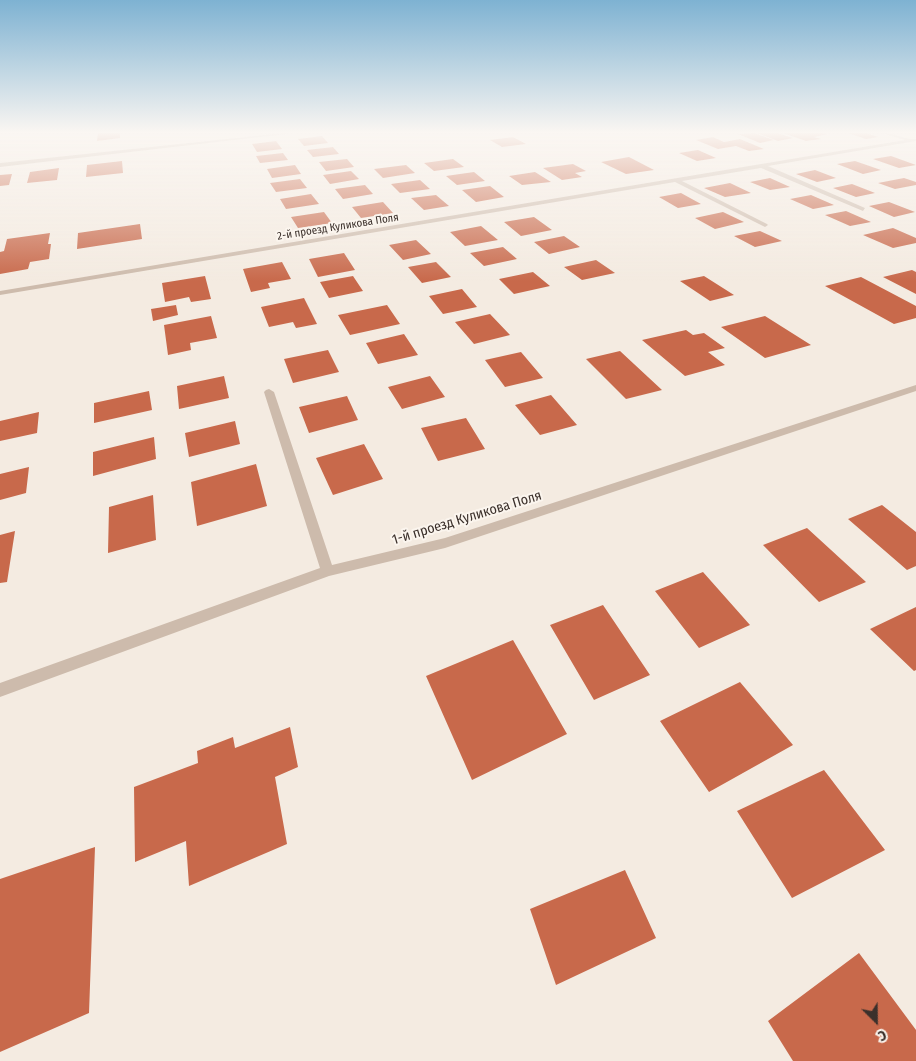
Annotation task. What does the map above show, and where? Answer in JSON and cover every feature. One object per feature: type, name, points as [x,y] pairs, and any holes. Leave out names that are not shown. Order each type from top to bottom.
[{"type":"street","name":"2-й проезд Куликова Поля","points":[[0,293],[661,183]]},
{"type":"street","points":[[681,183],[765,225]]},
{"type":"street","points":[[801,183],[863,209]]},
{"type":"street","name":"1-й проезд Куликова Поля","points":[[0,690],[328,571],[446,543],[916,388]]},
{"type":"street","points":[[269,392],[328,571]]},
{"type":"building","points":[[0,183],[10,183],[9,185],[0,186]]},
{"type":"building","points":[[270,183],[303,183],[307,188],[276,192]]},
{"type":"building","points":[[423,183],[430,189],[400,193],[391,184]]},
{"type":"building","points":[[454,183],[474,183],[457,185]]},
{"type":"building","points":[[518,183],[546,183],[522,185]]},
{"type":"building","points":[[730,183],[751,193],[725,197],[704,188]]},
{"type":"building","points":[[751,183],[780,183],[790,187],[770,190]]},
{"type":"building","points":[[878,183],[916,183],[916,185],[895,189]]},
{"type":"building","points":[[852,184],[875,193],[856,197],[833,188]]},
{"type":"building","points":[[365,185],[373,194],[343,199],[335,189]]},
{"type":"building","points":[[490,186],[504,197],[476,202],[462,190]]},
{"type":"building","points":[[681,193],[701,204],[678,208],[659,197]]},
{"type":"building","points":[[311,194],[319,204],[286,209],[280,199]]},
{"type":"building","points":[[436,195],[449,206],[424,210],[411,198]]},
{"type":"building","points":[[811,195],[834,205],[813,209],[790,199]]},
{"type":"building","points":[[383,202],[393,213],[361,218],[352,207]]},
{"type":"building","points":[[889,202],[915,212],[894,217],[869,206]]},
{"type":"building","points":[[846,211],[871,222],[850,226],[825,215]]},
{"type":"building","points":[[324,212],[332,223],[298,228],[291,217]]},
{"type":"building","points":[[723,212],[744,222],[715,229],[695,218]]},
{"type":"building","points":[[534,217],[552,230],[521,236],[504,222]]},
{"type":"building","points":[[140,224],[142,239],[77,249],[78,233]]},
{"type":"building","points":[[481,226],[498,240],[465,246],[450,232]]},
{"type":"building","points":[[893,228],[916,238],[916,243],[893,248],[863,235]]},
{"type":"building","points":[[760,231],[782,241],[755,247],[734,236]]},
{"type":"building","points":[[50,233],[48,244],[51,244],[49,259],[30,262],[28,269],[0,274],[0,252],[4,251],[7,239]]},
{"type":"building","points":[[564,236],[580,247],[549,254],[534,242]]},
{"type":"building","points":[[416,240],[431,254],[403,260],[389,245]]},
{"type":"building","points":[[503,247],[517,259],[484,266],[470,253]]},
{"type":"building","points":[[344,253],[355,270],[318,277],[309,259]]},
{"type":"building","points":[[596,260],[615,273],[582,280],[564,267]]},
{"type":"building","points":[[282,262],[291,279],[268,283],[270,288],[251,292],[243,269]]},
{"type":"building","points":[[436,262],[451,277],[422,283],[408,267]]},
{"type":"building","points":[[912,270],[916,272],[916,294],[883,277]]},
{"type":"building","points":[[533,272],[550,286],[514,294],[499,279]]},
{"type":"building","points":[[205,276],[211,299],[191,302],[189,297],[165,302],[162,283]]},
{"type":"building","points":[[353,276],[363,291],[329,298],[320,282]]},
{"type":"building","points":[[704,276],[734,295],[710,301],[680,281]]},
{"type":"building","points":[[861,277],[916,306],[916,318],[894,324],[825,286]]},
{"type":"building","points":[[462,289],[477,307],[443,314],[429,296]]},
{"type":"building","points":[[304,298],[317,324],[296,328],[293,322],[269,327],[261,307]]},
{"type":"building","points":[[176,305],[178,315],[153,321],[151,309]]},
{"type":"building","points":[[387,305],[400,324],[350,335],[338,315]]},
{"type":"building","points":[[490,314],[510,335],[474,344],[455,322]]},
{"type":"building","points":[[211,316],[217,338],[190,343],[191,350],[168,355],[164,325]]},
{"type":"building","points":[[765,316],[811,345],[765,358],[721,327]]},
{"type":"building","points":[[686,330],[693,335],[704,333],[725,348],[708,352],[725,365],[685,376],[642,340]]},
{"type":"building","points":[[404,334],[418,355],[378,364],[366,343]]},
{"type":"building","points":[[328,350],[339,372],[293,383],[284,359]]},
{"type":"building","points":[[620,351],[662,390],[626,399],[586,359]]},
{"type":"building","points":[[521,352],[543,378],[505,387],[485,360]]},
{"type":"building","points":[[224,376],[229,398],[179,409],[177,386]]},
{"type":"building","points":[[430,376],[445,397],[402,409],[388,387]]},
{"type":"building","points":[[149,391],[152,410],[94,423],[94,403]]},
{"type":"building","points":[[551,395],[577,425],[540,435],[515,405]]},
{"type":"building","points":[[347,396],[358,420],[309,433],[299,407]]},
{"type":"building","points":[[39,412],[37,433],[0,441],[0,421]]},
{"type":"building","points":[[466,418],[485,449],[438,461],[421,428]]},
{"type":"building","points":[[235,421],[240,444],[189,457],[185,433]]},
{"type":"building","points":[[154,437],[156,459],[93,476],[93,452]]},
{"type":"building","points":[[364,444],[383,479],[333,495],[316,458]]},
{"type":"building","points":[[256,464],[267,506],[197,526],[191,482]]},
{"type":"building","points":[[29,467],[26,493],[0,500],[0,474]]},
{"type":"building","points":[[153,495],[156,540],[108,553],[109,507]]},
{"type":"building","points":[[882,505],[916,532],[916,566],[907,570],[848,519]]},
{"type":"building","points":[[807,528],[866,582],[819,602],[763,545]]},
{"type":"building","points":[[15,531],[7,582],[0,583],[0,535]]},
{"type":"building","points":[[703,572],[750,625],[699,648],[655,591]]},
{"type":"building","points":[[603,605],[650,675],[594,700],[550,625]]},
{"type":"building","points":[[916,607],[916,670],[914,671],[870,629]]},
{"type":"building","points":[[513,640],[567,734],[472,780],[426,676]]},
{"type":"building","points":[[740,682],[793,745],[709,792],[660,721]]},
{"type":"building","points":[[290,727],[298,767],[275,777],[287,844],[189,886],[186,841],[135,862],[134,787],[198,763],[197,751],[233,737],[235,748]]},
{"type":"building","points":[[824,770],[885,850],[792,898],[737,811]]},
{"type":"building","points":[[95,847],[89,1013],[0,1052],[0,879]]},
{"type":"building","points":[[625,870],[656,938],[556,985],[530,909]]},
{"type":"building","points":[[859,953],[916,1030],[916,1061],[793,1061],[768,1021]]}]
